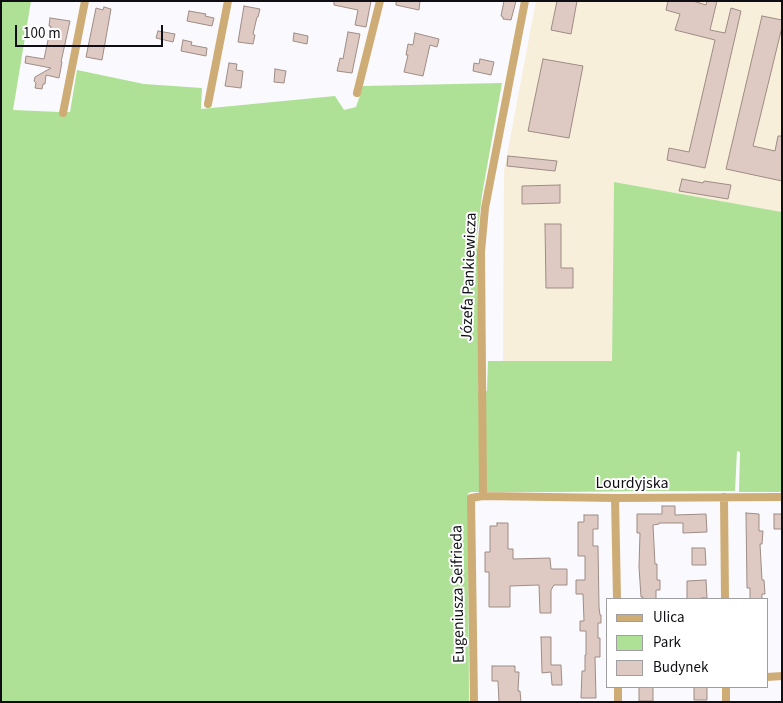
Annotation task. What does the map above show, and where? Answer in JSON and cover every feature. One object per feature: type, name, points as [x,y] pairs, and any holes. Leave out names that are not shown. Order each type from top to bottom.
[{"type":"street","points":[[63,113],[85,1]]},
{"type":"street","points":[[208,104],[228,1]]},
{"type":"street","points":[[357,93],[380,1]]},
{"type":"street","name":"Józefa Pankiewicza","points":[[483,496],[481,252],[485,208],[526,1]]},
{"type":"street","name":"Lourdyjska","points":[[483,496],[614,498],[782,497]]},
{"type":"street","name":"Eugeniusza Seifrieda","points":[[474,702],[471,498],[483,496]]},
{"type":"street","points":[[724,497],[725,598]]},
{"type":"street","points":[[614,498],[617,598]]},
{"type":"street","points":[[768,676],[782,676]]},
{"type":"street","points":[[618,688],[618,702]]},
{"type":"street","points":[[726,688],[726,702]]},
{"type":"shaded area","points":[[536,1],[782,1],[782,212],[614,182],[612,361],[503,361],[504,171]]},
{"type":"green space","points":[[1,1],[31,1],[13,110],[70,112],[77,70],[144,84],[202,88],[201,109],[335,96],[344,110],[356,107],[363,86],[502,83],[482,195],[477,237],[478,391],[487,391],[488,361],[612,361],[614,182],[782,212],[782,492],[739,492],[740,452],[737,451],[735,491],[468,493],[469,702],[1,702]]},
{"type":"building","points":[[334,1],[371,1],[366,27],[355,25],[358,10],[334,5]]},
{"type":"building","points":[[396,1],[420,1],[419,10],[396,5]]},
{"type":"building","points":[[504,1],[516,1],[511,20],[503,19],[501,16]]},
{"type":"building","points":[[557,1],[577,1],[571,34],[551,30]]},
{"type":"building","points":[[668,1],[693,1],[706,5],[707,1],[717,1],[710,30],[725,33],[731,8],[741,11],[705,168],[667,160],[669,148],[689,152],[715,40],[675,30],[680,14],[666,10]]},
{"type":"building","points":[[244,6],[260,9],[253,34],[255,35],[253,44],[238,42]]},
{"type":"building","points":[[104,7],[111,9],[102,60],[86,57],[96,8],[103,10]]},
{"type":"building","points":[[189,11],[206,14],[205,16],[214,18],[212,26],[187,21]]},
{"type":"building","points":[[762,16],[782,20],[782,27],[753,146],[775,151],[778,136],[782,136],[782,181],[726,169]]},
{"type":"building","points":[[50,18],[70,21],[59,78],[46,75],[45,84],[43,84],[42,89],[35,88],[35,77],[51,68],[25,63],[26,56],[44,59],[51,26],[49,26]]},
{"type":"building","points":[[158,31],[175,34],[173,42],[156,38]]},
{"type":"building","points":[[348,32],[360,34],[352,73],[337,71],[340,58],[343,59]]},
{"type":"building","points":[[294,33],[308,36],[307,44],[293,41]]},
{"type":"building","points":[[415,33],[439,39],[437,47],[430,45],[423,76],[404,72],[408,55],[406,55],[408,44],[413,45]]},
{"type":"building","points":[[183,40],[192,42],[191,45],[207,48],[206,56],[181,51]]},
{"type":"building","points":[[480,59],[494,62],[491,75],[473,71],[474,63],[479,64]]},
{"type":"building","points":[[543,59],[583,66],[569,138],[528,131]]},
{"type":"building","points":[[229,63],[237,64],[236,70],[243,71],[241,88],[225,86]]},
{"type":"building","points":[[275,69],[286,71],[284,83],[274,82]]},
{"type":"building","points":[[508,156],[557,161],[555,171],[507,166]]},
{"type":"building","points":[[682,179],[731,185],[728,199],[679,191]]},
{"type":"building","points":[[560,185],[560,203],[522,204],[522,186]]},
{"type":"building","points":[[545,224],[561,224],[561,268],[573,268],[573,288],[546,288]]},
{"type":"building","points":[[662,506],[675,506],[675,515],[706,514],[707,532],[683,533],[683,523],[659,523],[653,525],[655,564],[657,564],[657,580],[660,580],[660,590],[656,590],[656,598],[643,598],[641,597],[639,567],[640,533],[637,533],[637,514],[662,514]]},
{"type":"building","points":[[746,513],[759,514],[759,531],[763,531],[762,544],[760,544],[762,580],[764,580],[765,594],[762,594],[762,598],[750,598],[750,588],[747,588]]},
{"type":"building","points":[[774,514],[782,514],[782,529],[774,529]]},
{"type":"building","points":[[584,515],[598,515],[598,529],[593,529],[593,546],[598,546],[599,607],[601,615],[601,623],[598,623],[600,657],[595,657],[596,698],[581,698],[582,671],[585,671],[586,631],[580,631],[580,621],[584,621],[583,594],[576,594],[576,580],[585,580],[585,556],[578,556],[578,522],[584,522]]},
{"type":"building","points":[[497,523],[508,523],[508,549],[513,549],[513,559],[550,558],[551,569],[567,569],[567,585],[554,585],[551,590],[551,613],[540,613],[539,585],[510,586],[510,607],[489,607],[489,572],[485,572],[485,552],[490,552],[490,526],[497,526]]},
{"type":"building","points":[[692,548],[705,548],[706,565],[692,565]]},
{"type":"building","points":[[706,580],[707,598],[687,598],[687,581]]},
{"type":"building","points":[[541,637],[551,637],[551,665],[561,665],[562,685],[552,685],[551,672],[542,673]]},
{"type":"building","points":[[492,666],[515,666],[515,672],[519,672],[518,691],[520,691],[521,702],[499,702],[498,681],[492,681]]},
{"type":"building","points":[[639,688],[653,688],[653,701],[639,701]]},
{"type":"building","points":[[694,688],[707,688],[707,700],[694,700]]}]
